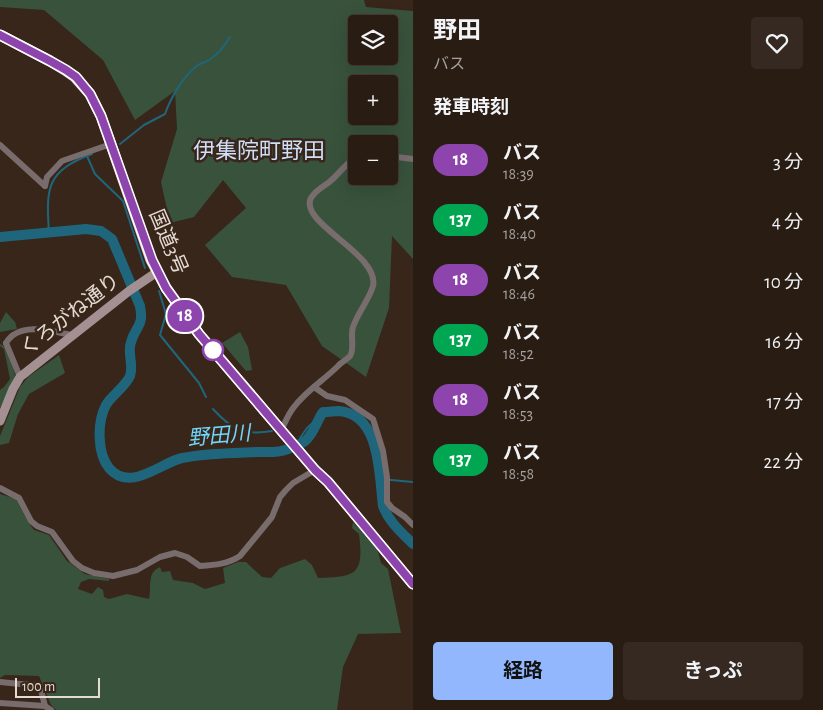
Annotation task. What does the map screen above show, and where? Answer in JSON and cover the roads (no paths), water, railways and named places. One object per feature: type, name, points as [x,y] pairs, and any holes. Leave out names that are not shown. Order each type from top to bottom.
[{"type":"highway","name":"国道3号","points":[[0,35],[50,61],[76,77],[83,84],[97,105],[138,225],[157,272],[166,288],[199,334],[300,453],[328,482],[413,584]]},
{"type":"street","points":[[0,145],[45,186],[47,176],[62,161],[111,144]]},
{"type":"street","points":[[398,157],[413,159]]},
{"type":"street","points":[[281,431],[293,408],[350,356],[353,327],[373,284],[372,274],[367,265],[353,250],[320,223],[310,207],[312,196],[330,182],[348,163]]},
{"type":"street","name":"くろがね通り","points":[[0,420],[12,389],[20,377],[129,290],[157,272]]},
{"type":"street","points":[[20,377],[3,343],[13,335],[34,329],[44,328],[71,335]]},
{"type":"street","points":[[314,387],[327,396],[345,400],[373,419],[383,451],[387,480],[387,502],[413,525]]},
{"type":"street","points":[[0,488],[19,498],[31,521],[37,526],[52,532],[73,561],[82,568],[94,573],[112,576],[137,570],[167,554],[174,553],[187,557],[200,566],[221,564],[234,560],[240,556],[272,517],[280,497],[286,490],[293,483],[315,470]]},
{"type":"street","points":[[0,682],[40,686],[48,708],[33,708],[0,703]]},
{"type":"waterway","points":[[120,144],[144,125],[165,114],[174,94],[188,74],[198,65],[216,55],[230,37]]},
{"type":"waterway","points":[[49,233],[48,204],[52,183],[65,167],[92,154]]},
{"type":"waterway","points":[[87,156],[95,174],[123,201],[145,268]]},
{"type":"waterway","name":"野田川","points":[[0,237],[86,229],[101,231],[112,239],[140,306],[141,313],[140,322],[130,346],[130,376],[106,405],[101,420],[100,446],[102,454],[109,468],[117,475],[126,478],[136,477],[173,461],[191,456],[285,450],[305,441],[313,431],[323,412],[339,411],[353,415],[363,423],[370,434],[378,464],[383,506],[392,522],[413,544]]},
{"type":"waterway","points":[[159,291],[166,314],[160,335],[199,383],[206,397]]},
{"type":"waterway","points":[[213,409],[226,422],[246,432],[272,431]]},
{"type":"waterway","points":[[300,438],[307,428],[319,417]]},
{"type":"waterway","points":[[380,479],[413,482]]},
{"type":"district","name":"伊集院町野田","points":[[259,151]]}]
